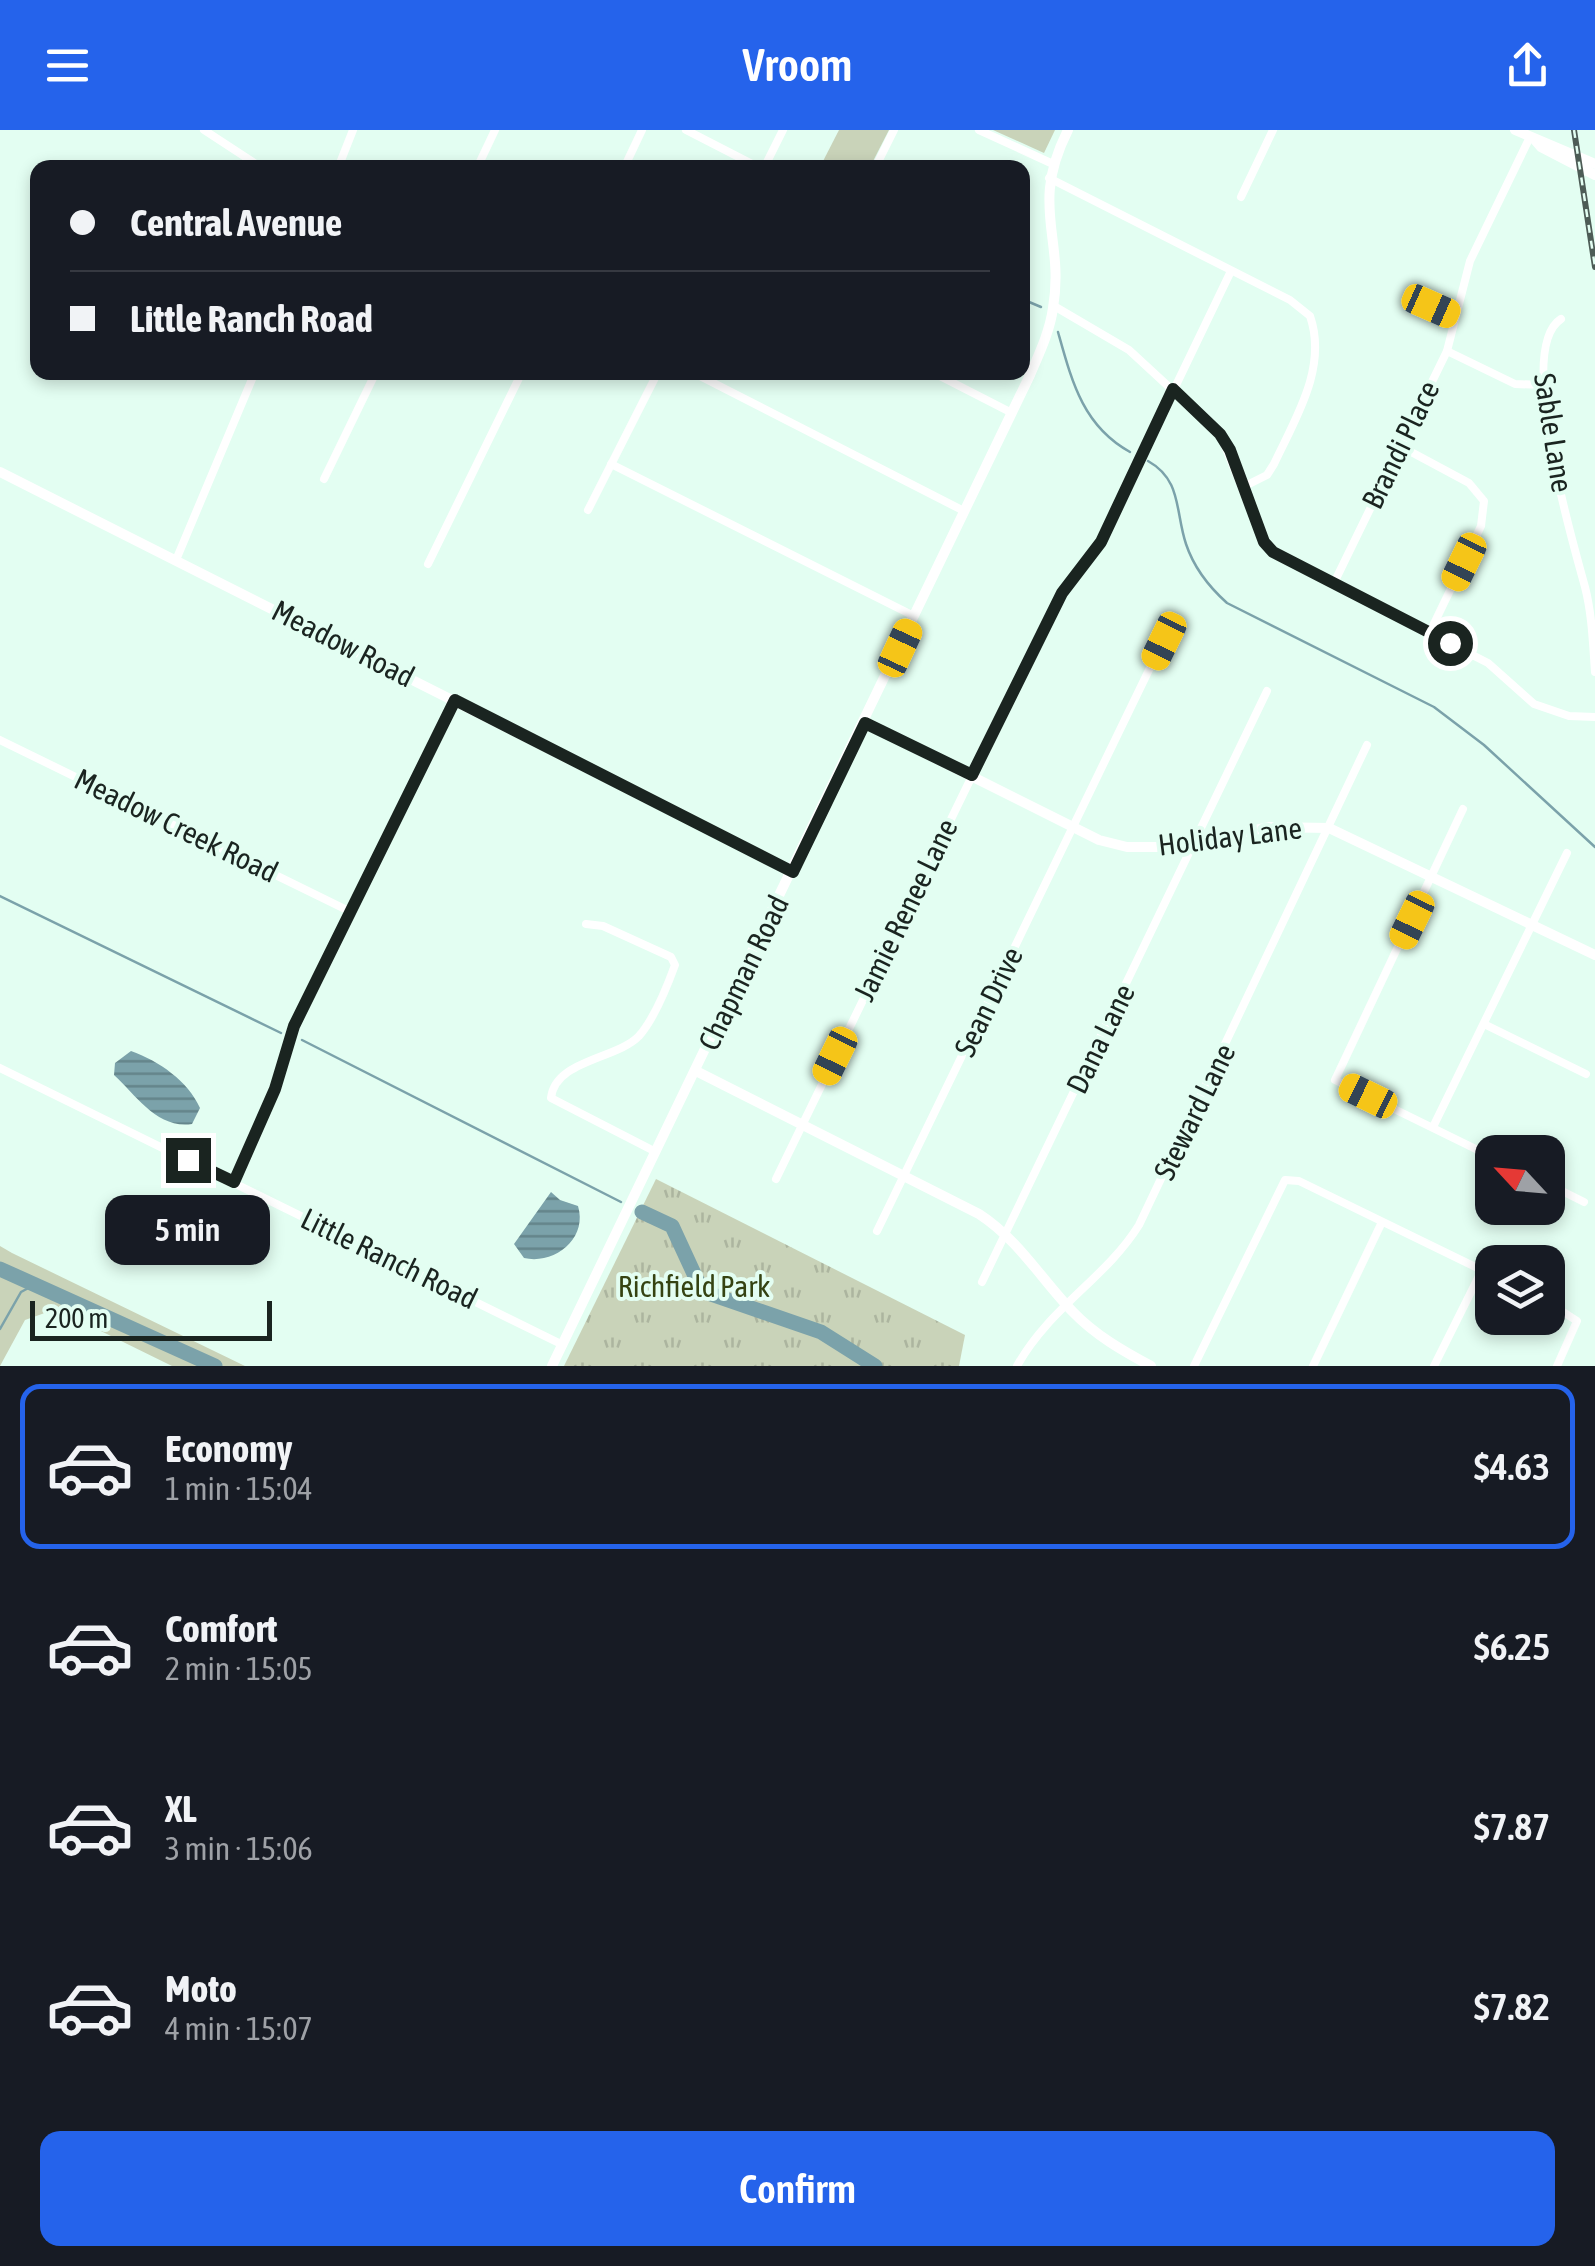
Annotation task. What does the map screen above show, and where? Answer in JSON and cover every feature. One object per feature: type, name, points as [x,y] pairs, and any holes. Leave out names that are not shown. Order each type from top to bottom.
[{"type":"street","points":[[204,130],[250,160]]},
{"type":"street","points":[[341,160],[354,130]]},
{"type":"street","points":[[480,160],[495,130]]},
{"type":"street","points":[[628,160],[642,130]]},
{"type":"street","points":[[686,130],[746,160]]},
{"type":"street","points":[[766,160],[783,130]]},
{"type":"street","points":[[879,160],[894,130]]},
{"type":"street","points":[[979,130],[1053,164]]},
{"type":"street","name":"Chapman Road","points":[[1030,367],[1054,306],[1049,178],[1068,130]]},
{"type":"street","points":[[1241,197],[1273,130]]},
{"type":"street","points":[[1515,130],[1595,164]]},
{"type":"street","points":[[1532,138],[1540,147],[1595,174]]},
{"type":"street","name":"Brandi Place","points":[[1333,585],[1447,351],[1470,261],[1532,138]]},
{"type":"street","points":[[1049,178],[1300,306],[1314,326],[1313,371],[1307,393],[1274,464],[1266,475],[1245,486]]},
{"type":"street","name":"Jamie Renee Lane","points":[[776,1179],[1062,593],[1101,542],[1231,270]]},
{"type":"street","points":[[1408,296],[1454,317]]},
{"type":"street","points":[[1054,306],[1129,350],[1220,434],[1245,486],[1260,532],[1273,552],[1488,663],[1534,704],[1569,716],[1595,716]]},
{"type":"street","name":"Sable Lane","points":[[1561,319],[1553,324],[1543,348],[1544,385],[1568,531],[1585,588],[1595,672]]},
{"type":"street","points":[[1447,351],[1515,384],[1544,385]]},
{"type":"street","points":[[176,560],[252,380]]},
{"type":"street","points":[[324,479],[372,380]]},
{"type":"street","points":[[428,564],[518,380]]},
{"type":"street","points":[[588,510],[654,380]]},
{"type":"street","points":[[708,380],[964,511]]},
{"type":"street","points":[[957,380],[1012,413]]},
{"type":"street","name":"Chapman Road","points":[[552,1366],[865,723],[1025,380]]},
{"type":"street","points":[[1400,446],[1468,483],[1484,501],[1481,526],[1430,632]]},
{"type":"street","points":[[612,464],[914,616]]},
{"type":"street","name":"Meadow Road","points":[[0,472],[793,872]]},
{"type":"street","name":"Sean Drive","points":[[877,1231],[1164,641]]},
{"type":"street","name":"Dana Lane","points":[[982,1282],[1267,691]]},
{"type":"street","points":[[234,1182],[275,1089],[294,1026],[455,700]]},
{"type":"street","name":"Holiday Lane","points":[[865,723],[1074,829],[1127,847],[1195,844],[1270,827],[1329,828],[1595,955]]},
{"type":"street","name":"Meadow Creek Road","points":[[0,740],[351,912]]},
{"type":"street","name":"Steward Lane","points":[[1018,1366],[1064,1302],[1118,1253],[1139,1225],[1367,745]]},
{"type":"street","points":[[1463,809],[1335,1080],[1475,1148]]},
{"type":"street","points":[[1433,1127],[1567,853]]},
{"type":"street","points":[[586,924],[603,926],[672,957],[675,965],[636,1038],[586,1061],[557,1083],[551,1098],[656,1152]]},
{"type":"street","points":[[1486,1025],[1586,1074]]},
{"type":"street","name":"Little Ranch Road","points":[[0,1068],[563,1345]]},
{"type":"street","points":[[696,1071],[979,1214],[1007,1234],[1064,1302],[1114,1346],[1152,1366]]},
{"type":"street","points":[[1194,1366],[1285,1180],[1299,1181],[1475,1267]]},
{"type":"street","points":[[1565,1192],[1584,1202]]},
{"type":"street","points":[[1313,1366],[1382,1222]]},
{"type":"street","points":[[1434,1366],[1475,1284]]},
{"type":"street","points":[[1557,1366],[1577,1321],[1565,1313]]},
{"type":"green space","points":[[839,130],[889,130],[874,160],[824,160]]},
{"type":"green space","points":[[993,130],[1055,130],[1044,153]]},
{"type":"green space","name":"Richfield Park","points":[[656,1179],[965,1335],[959,1366],[564,1366]]},
{"type":"green space","points":[[0,1246],[245,1366],[172,1366],[56,1309],[25,1320],[0,1366]]},
{"type":"water","points":[[131,1051],[162,1066],[188,1089],[200,1108],[192,1124],[158,1116],[114,1075],[115,1063]]},
{"type":"water","points":[[551,1192],[578,1206],[578,1229],[557,1253],[524,1258],[514,1244]]},
{"type":"waterway","points":[[1030,302],[1041,307]]},
{"type":"waterway","points":[[1058,332],[1090,416],[1130,452]]},
{"type":"waterway","points":[[1148,461],[1167,477],[1172,487],[1193,561],[1227,603],[1434,707],[1484,745],[1595,847]]},
{"type":"waterway","points":[[0,896],[281,1033]]},
{"type":"waterway","points":[[302,1040],[621,1202]]},
{"type":"waterway","points":[[642,1212],[672,1226],[702,1291],[821,1332],[875,1366]]},
{"type":"waterway","points":[[0,1269],[215,1366]]},
{"type":"waterway","points":[[0,1329],[21,1292],[34,1285]]},
{"type":"railway","points":[[1574,130],[1595,267]]},
{"type":"route","points":[[188,1160],[234,1182],[268,1108],[294,1026],[455,700],[793,872],[865,723],[972,775],[1062,593],[1101,542],[1173,389],[1220,434],[1230,450],[1264,542],[1273,552],[1450,643]]}]
